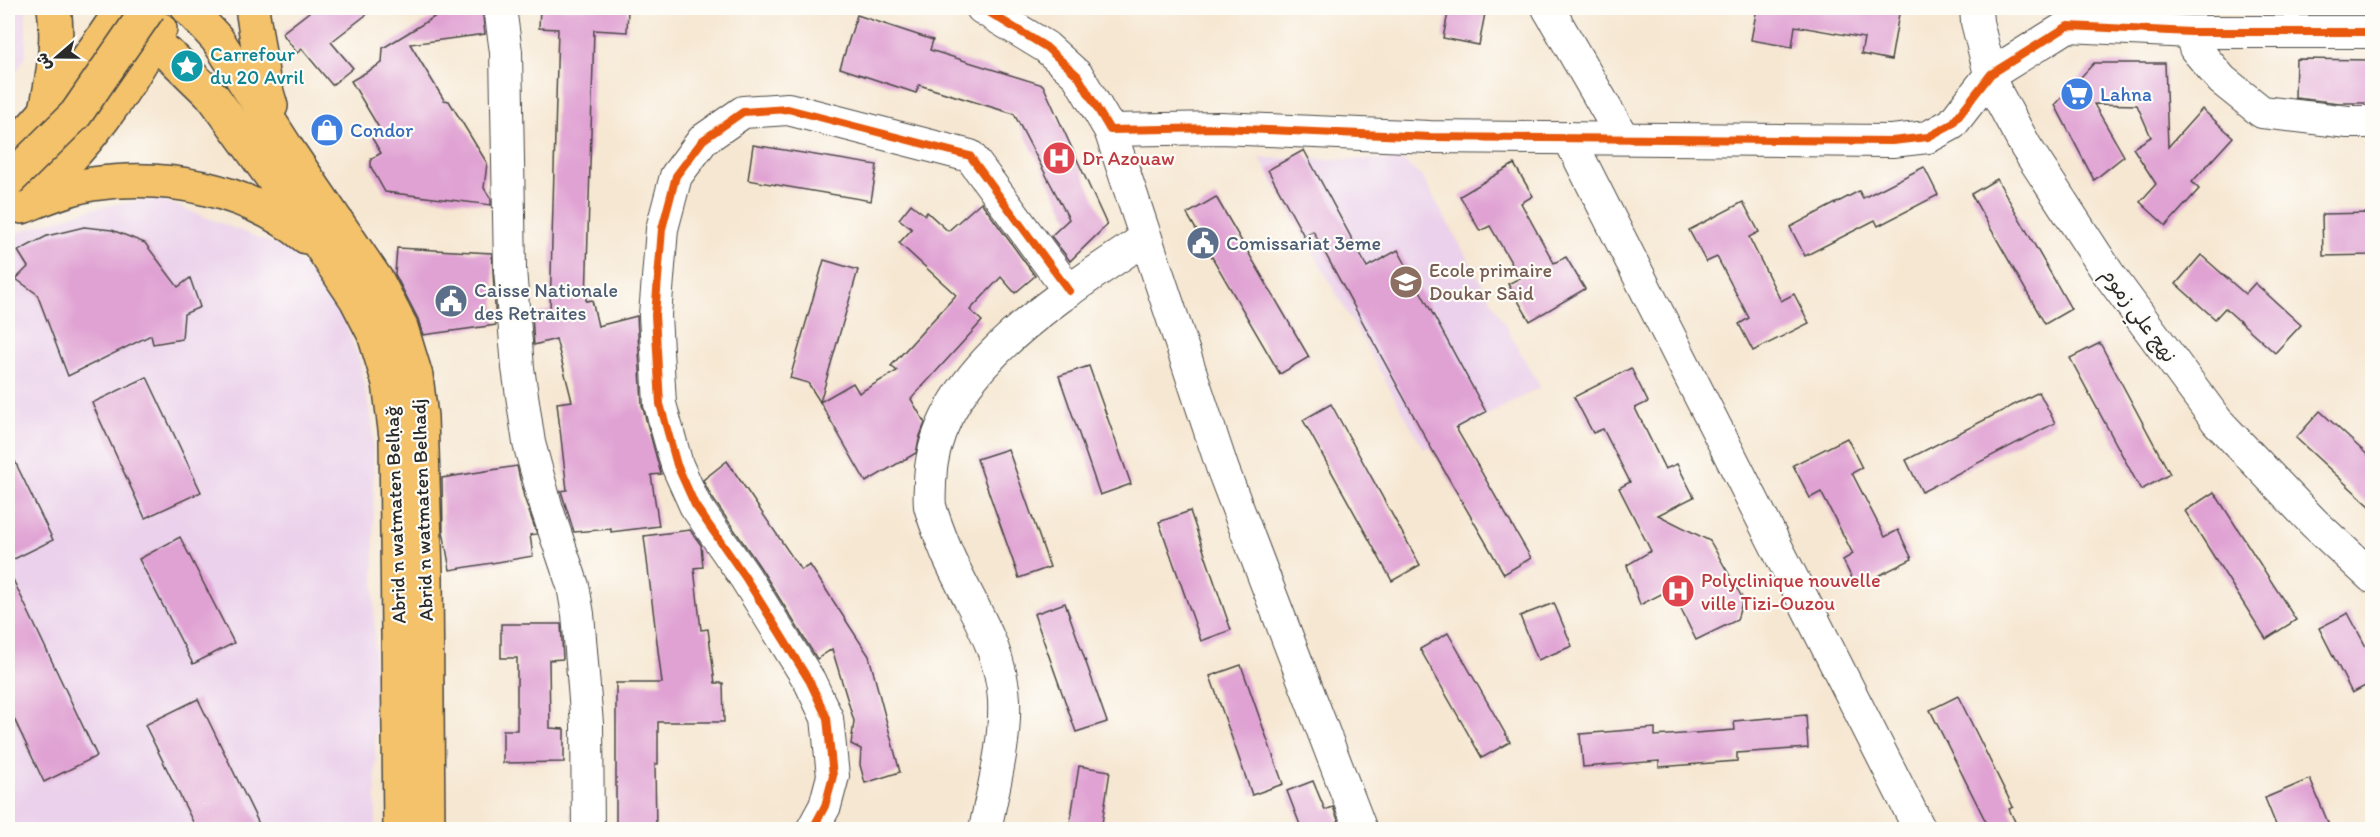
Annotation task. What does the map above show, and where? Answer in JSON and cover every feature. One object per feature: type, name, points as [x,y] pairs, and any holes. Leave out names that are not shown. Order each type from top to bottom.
[{"type":"main road","points":[[45,116],[55,68],[54,8]]},
{"type":"main road","points":[[252,8],[263,79],[288,150]]},
{"type":"main road","points":[[8,152],[45,116],[87,62],[155,17]]},
{"type":"main road","points":[[12,202],[76,114],[155,17]]},
{"type":"main road","name":"Abrid n watmaten Belhadj","points":[[155,17],[217,39],[288,150],[378,282],[401,327],[416,376],[422,417],[426,563],[428,830]]},
{"type":"main road","name":"Abrid n watmaten Belḥaǧ","points":[[155,17],[174,59],[214,98],[326,253],[356,299],[374,334],[391,394],[396,437],[400,830]]},
{"type":"main road","points":[[12,202],[90,184],[127,180],[163,181],[198,186],[233,196],[266,211],[297,230],[326,253]]},
{"type":"street","points":[[500,8],[506,52],[510,269],[518,368],[529,443],[547,509],[573,586],[578,614],[587,724],[588,830]]},
{"type":"street","points":[[982,8],[1046,46],[1078,76],[1110,130],[1223,470],[1361,830]]},
{"type":"street","points":[[1548,8],[1623,138]]},
{"type":"street","name":"نهج علي زموم","points":[[1976,8],[1977,22],[1994,86],[2026,147],[2095,254],[2217,421],[2314,523],[2373,577]]},
{"type":"street","points":[[1110,130],[1220,128],[1430,137],[1892,141],[1928,137],[1952,123],[1991,74],[2068,26],[2191,32],[2373,32]]},
{"type":"street","points":[[2191,32],[2194,48],[2222,80],[2262,112],[2348,122],[2373,122]]},
{"type":"street","points":[[812,830],[825,806],[833,776],[827,718],[810,682],[745,577],[695,505],[677,465],[660,404],[655,315],[662,229],[676,176],[703,140],[743,112],[788,109],[970,156],[1069,291]]},
{"type":"street","points":[[1569,138],[1920,830]]},
{"type":"street","points":[[985,830],[1004,719],[1003,688],[996,657],[948,553],[930,505],[930,463],[944,420],[971,377],[1040,311],[1146,238]]},
{"type":"shaded area","points":[[8,8],[26,8],[26,56],[8,86]]},
{"type":"shaded area","name":"Ecole primaire Doukar Said","points":[[1260,158],[1402,160],[1422,177],[1540,387],[1424,449]]},
{"type":"shaded area","points":[[155,197],[289,250],[341,312],[360,363],[373,428],[376,829],[8,829],[8,238],[15,233],[91,209]]},
{"type":"building","points":[[308,8],[375,8],[331,42],[353,68],[332,85],[302,49],[297,53],[282,33],[309,12]]},
{"type":"building","points":[[449,8],[482,8],[485,34],[410,44],[444,100],[449,101],[487,163],[484,188],[491,199],[491,205],[385,192],[371,167],[371,159],[381,153],[372,138],[382,133],[351,81],[382,63],[383,48]]},
{"type":"building","points":[[540,8],[628,8],[627,32],[594,30],[586,301],[592,300],[598,326],[637,316],[642,405],[661,474],[651,475],[659,526],[611,532],[611,529],[574,532],[561,491],[567,490],[557,403],[572,401],[556,339],[534,345],[532,315],[550,310],[558,29],[539,28]]},
{"type":"building","points":[[1449,8],[1486,8],[1479,45],[1443,38]]},
{"type":"building","points":[[1757,8],[1900,8],[1891,60],[1861,54],[1864,38],[1795,26],[1792,47],[1751,40]]},
{"type":"building","points":[[857,15],[933,40],[930,50],[1043,85],[1107,225],[1070,261],[1051,236],[1069,219],[1014,114],[919,85],[916,93],[840,68]]},
{"type":"building","points":[[2296,59],[2373,60],[2373,103],[2340,103],[2295,98]]},
{"type":"building","points":[[2094,63],[2165,63],[2168,147],[2202,109],[2233,137],[2192,182],[2199,189],[2166,226],[2140,202],[2156,184],[2133,148],[2151,137],[2137,105],[2094,104],[2124,156],[2094,180],[2055,105]]},
{"type":"building","points":[[753,145],[877,165],[871,201],[748,180]]},
{"type":"building","points":[[1304,150],[1367,267],[1398,250],[1486,412],[1456,428],[1531,558],[1504,574],[1435,455],[1313,231],[1304,236],[1268,170]]},
{"type":"building","points":[[1514,164],[1533,196],[1521,203],[1554,263],[1566,257],[1585,289],[1530,321],[1508,284],[1520,278],[1490,226],[1480,231],[1460,196]]},
{"type":"building","points":[[1924,167],[1938,195],[1878,226],[1875,220],[1805,256],[1790,227],[1859,191],[1863,198]]},
{"type":"building","points":[[1997,179],[2071,309],[2045,324],[1971,194]]},
{"type":"building","points":[[1216,197],[1309,357],[1280,374],[1187,214]]},
{"type":"building","points":[[981,202],[1035,276],[1015,293],[1001,277],[970,310],[982,321],[911,399],[925,423],[916,453],[866,482],[820,402],[853,383],[859,393],[897,371],[891,366],[956,295],[899,243],[912,229],[899,219],[911,204],[925,215],[927,212],[948,231]]},
{"type":"building","points":[[1743,202],[1759,232],[1749,237],[1781,301],[1794,294],[1809,323],[1753,351],[1739,324],[1749,318],[1717,257],[1706,262],[1689,230]]},
{"type":"building","points":[[2373,213],[2373,255],[2323,256],[2322,214]]},
{"type":"building","points":[[84,227],[112,230],[145,243],[178,287],[190,278],[200,307],[184,314],[182,339],[153,344],[151,335],[68,376],[37,294],[16,279],[28,267],[18,251],[47,236]]},
{"type":"building","name":"Caisse Nationale des Retraites","points":[[397,248],[492,253],[496,325],[423,335],[418,319],[395,274]]},
{"type":"building","points":[[2201,255],[2245,294],[2255,283],[2301,325],[2275,353],[2225,308],[2215,319],[2176,284]]},
{"type":"building","points":[[824,260],[858,270],[820,402],[808,383],[790,378]]},
{"type":"building","points":[[2100,343],[2170,474],[2141,490],[2070,358]]},
{"type":"building","points":[[1089,366],[1131,484],[1100,495],[1059,376]]},
{"type":"building","points":[[1631,368],[1648,402],[1635,408],[1665,469],[1677,464],[1694,497],[1658,515],[1710,541],[1743,599],[1737,620],[1696,640],[1671,589],[1640,605],[1627,565],[1651,551],[1619,488],[1630,482],[1603,429],[1593,433],[1574,397]]},
{"type":"building","points":[[147,377],[201,492],[145,518],[92,403]]},
{"type":"building","points":[[2039,392],[2055,423],[1922,492],[1906,460]]},
{"type":"building","points":[[1331,404],[1420,565],[1392,581],[1303,420]]},
{"type":"building","points":[[2320,411],[2373,460],[2373,509],[2296,438]]},
{"type":"building","points":[[1847,438],[1862,468],[1852,473],[1885,537],[1898,530],[1912,559],[1856,587],[1843,560],[1853,554],[1821,492],[1810,498],[1793,465]]},
{"type":"building","points":[[8,447],[53,540],[8,562]]},
{"type":"building","points":[[1008,449],[1050,567],[1019,578],[977,459]]},
{"type":"building","points":[[727,461],[801,570],[810,565],[869,656],[900,772],[865,783],[860,765],[861,749],[851,744],[854,721],[832,649],[817,659],[760,567],[711,496],[703,480]]},
{"type":"building","points":[[517,466],[524,497],[537,534],[530,535],[533,556],[450,570],[443,531],[442,478]]},
{"type":"building","points":[[2214,492],[2296,620],[2266,639],[2185,511]]},
{"type":"building","points":[[1190,511],[1231,630],[1201,641],[1159,522]]},
{"type":"building","points":[[690,530],[701,545],[703,567],[694,568],[701,630],[708,629],[715,683],[723,683],[724,722],[658,722],[658,764],[655,764],[656,830],[616,830],[616,683],[662,683],[644,536]]},
{"type":"building","points":[[180,537],[234,643],[193,664],[139,559]]},
{"type":"building","points":[[8,569],[97,756],[44,782],[8,706]]},
{"type":"building","points":[[1065,603],[1107,722],[1076,732],[1034,614]]},
{"type":"building","points":[[1554,603],[1572,646],[1538,660],[1520,616]]},
{"type":"building","points":[[2348,613],[2373,660],[2373,682],[2352,693],[2319,628]]},
{"type":"building","points":[[501,624],[561,624],[563,659],[549,660],[550,728],[564,729],[564,762],[503,763],[503,730],[517,730],[517,658],[501,658]]},
{"type":"building","points":[[1448,633],[1510,742],[1482,758],[1420,649]]},
{"type":"building","points":[[1241,665],[1283,784],[1252,795],[1210,676]]},
{"type":"building","points":[[1958,696],[2013,807],[2009,809],[2019,830],[1990,830],[1930,710]]},
{"type":"building","points":[[198,699],[262,830],[197,830],[145,725]]},
{"type":"building","points":[[1806,715],[1808,748],[1737,753],[1737,761],[1659,767],[1659,761],[1583,767],[1580,734],[1655,728],[1655,736],[1735,730],[1734,721]]},
{"type":"building","points":[[1079,766],[1110,771],[1101,830],[1069,830]]},
{"type":"building","points":[[2310,779],[2331,830],[2278,830],[2265,798]]},
{"type":"building","points":[[1313,781],[1325,810],[1333,807],[1342,830],[1302,830],[1287,791]]},
{"type":"cycle path","points":[[982,8],[1046,47],[1078,76],[1110,130],[1220,128],[1430,137],[1892,141],[1928,137],[1952,124],[1991,74],[2068,26],[2191,32],[2372,32]]},
{"type":"cycle path","points":[[812,830],[825,806],[833,776],[827,718],[810,682],[745,577],[695,505],[677,465],[660,404],[655,315],[662,229],[676,176],[703,140],[743,112],[788,109],[970,156],[1069,291]]},
{"type":"place","name":"Carrefour du 20 Avril","points":[[187,66]]},
{"type":"place","name":"Lahna","points":[[2077,94]]},
{"type":"place","name":"Condor","points":[[327,130]]},
{"type":"place","name":"Dr Azouaw","points":[[1059,158]]},
{"type":"place","name":"Comissariat 3eme","points":[[1203,243]]},
{"type":"place","name":"Ecole primaire Doukar Said","points":[[1406,282]]},
{"type":"place","name":"Caisse Nationale des Retraites","points":[[451,301]]},
{"type":"place","name":"Polyclinique nouvelle ville Tizi-Ouzou","points":[[1678,591]]}]
